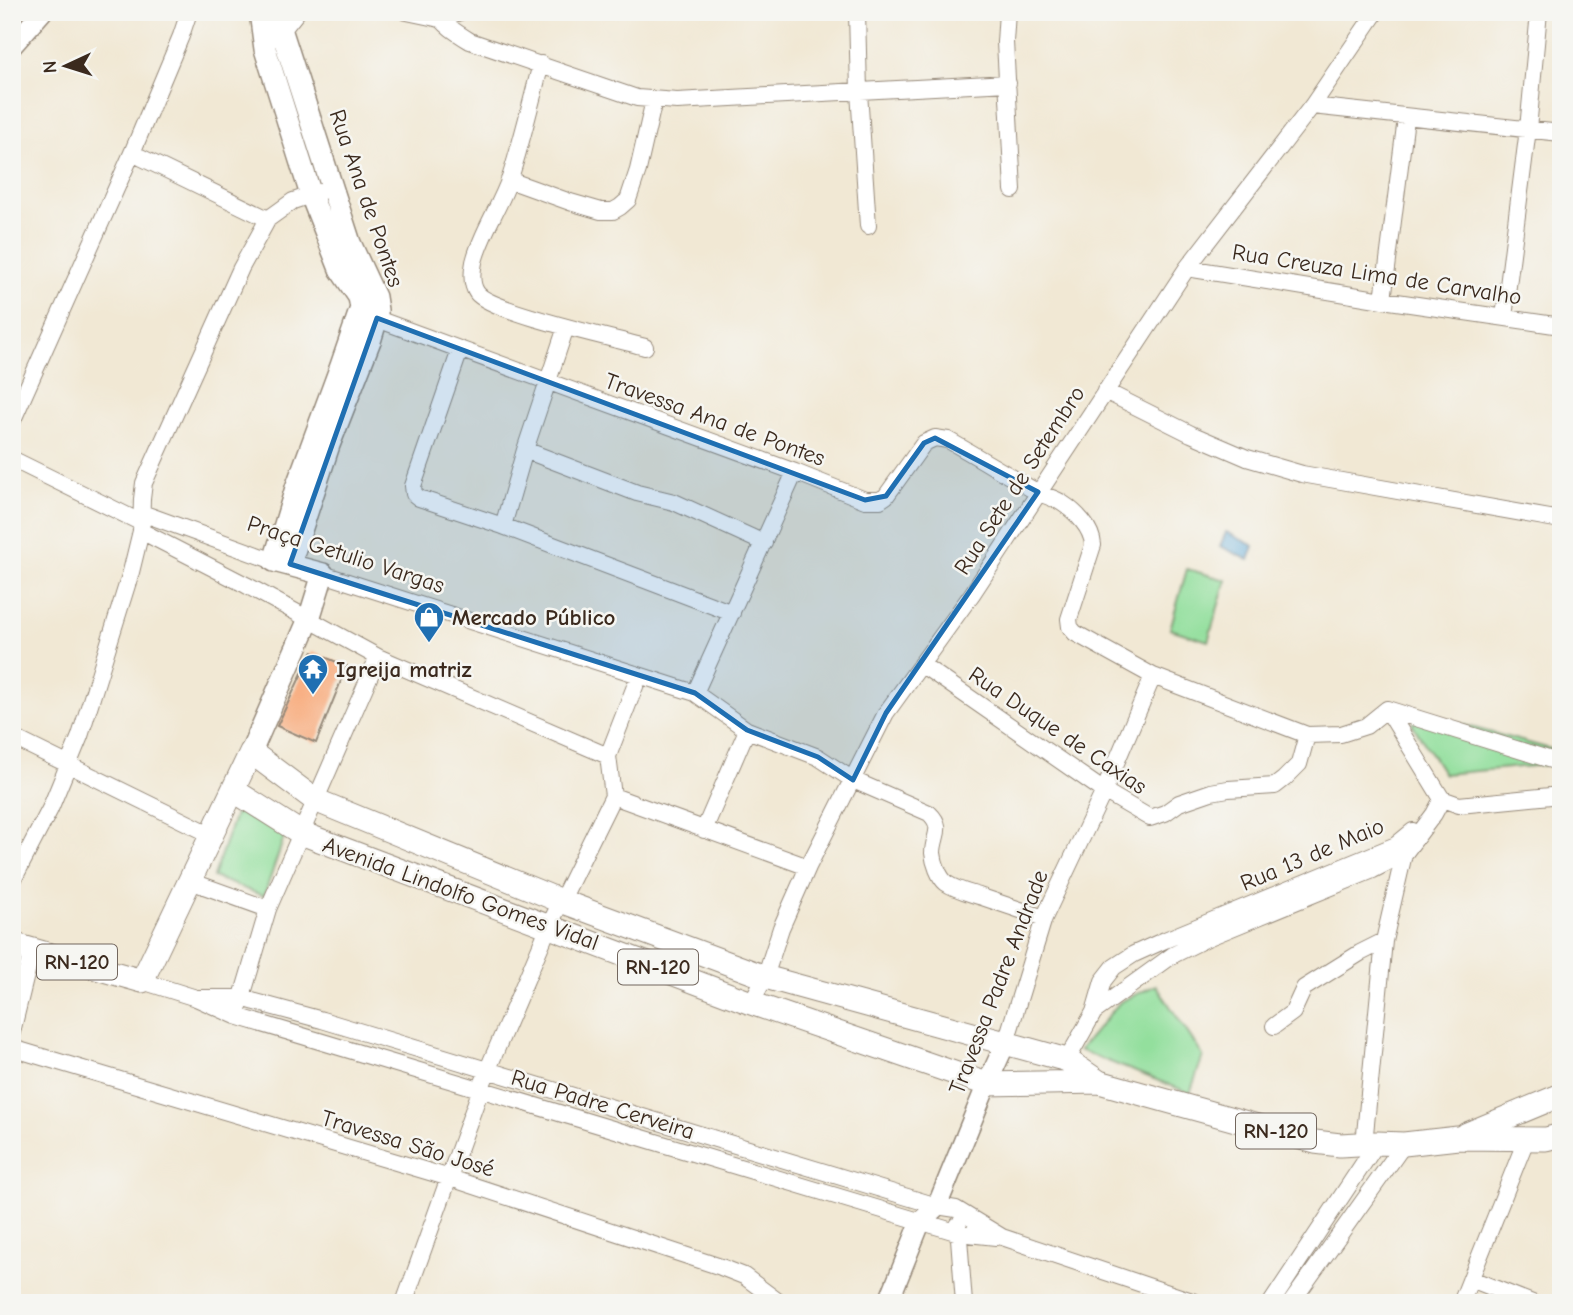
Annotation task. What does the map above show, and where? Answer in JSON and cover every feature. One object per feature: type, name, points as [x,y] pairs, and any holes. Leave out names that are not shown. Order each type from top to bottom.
[{"type":"main road","name":"Rua Ana de Pontes","points":[[263,12],[282,32],[350,243],[375,297],[296,488],[282,563]]},
{"type":"main road","name":"Rua Ana de Pontes","points":[[263,12],[265,50],[311,195],[340,269],[368,315]]},
{"type":"main road","points":[[287,119],[309,112]]},
{"type":"main road","name":"Praça Getulio Vargas","points":[[282,563],[323,573]]},
{"type":"main road","points":[[251,752],[309,619],[323,573]]},
{"type":"main road","name":"RN-120","points":[[142,981],[251,752]]},
{"type":"main road","name":"Avenida Lindolfo Gomes Vidal","points":[[251,752],[315,800],[561,901],[765,977],[1067,1060],[1099,1082]]},
{"type":"main road","name":"Avenida Lindolfo Gomes Vidal","points":[[233,790],[301,833],[751,1003],[987,1084],[1099,1082],[1315,1142],[1340,1146],[1404,1144],[1458,1138],[1526,1140],[1561,1135]]},
{"type":"main road","name":"Rua Padre Cerveira","points":[[22,947],[142,981]]},
{"type":"main road","name":"Avenida Lindolfo Gomes Vidal","points":[[1458,1138],[1561,1096]]},
{"type":"street","points":[[12,46],[42,12]]},
{"type":"street","points":[[12,422],[132,153],[189,12]]},
{"type":"street","points":[[265,50],[297,12]]},
{"type":"street","points":[[407,12],[438,15],[460,12]]},
{"type":"street","points":[[857,12],[859,92],[868,226]]},
{"type":"street","points":[[1007,12],[1005,42],[1013,190]]},
{"type":"street","name":"Rua Sete de Setembro","points":[[751,1003],[765,977],[808,867],[886,713],[972,594],[1031,487],[1105,391],[1187,268],[1312,106],[1376,12]]},
{"type":"street","points":[[1504,317],[1528,129],[1539,12]]},
{"type":"street","points":[[438,15],[455,32],[470,41],[637,98],[677,101],[1007,83]]},
{"type":"street","points":[[541,64],[509,180],[474,262],[472,281],[477,293],[493,304],[566,327],[645,346]]},
{"type":"street","points":[[509,180],[601,211],[620,208],[628,200],[638,170],[654,100]]},
{"type":"street","points":[[1312,106],[1561,133]]},
{"type":"street","points":[[1383,300],[1406,118]]},
{"type":"street","points":[[132,153],[268,219]]},
{"type":"street","points":[[12,882],[50,809],[80,736],[131,572],[142,523],[144,483],[241,268],[268,219],[293,201],[333,188]]},
{"type":"street","name":"Rua Creuza Lima de Carvalho","points":[[1187,268],[1561,326]]},
{"type":"street","name":"Travessa Ana de Pontes","points":[[368,315],[865,500],[880,500],[887,496],[924,443],[935,438],[948,440],[1031,487]]},
{"type":"street","points":[[503,526],[566,327]]},
{"type":"street","points":[[460,350],[413,486],[414,494],[732,613]]},
{"type":"street","points":[[1105,391],[1247,458],[1302,474],[1561,520]]},
{"type":"street","points":[[525,450],[637,493],[674,502],[764,543]]},
{"type":"street","name":"Praça Getulio Vargas","points":[[12,459],[142,523],[378,657],[608,756]]},
{"type":"street","points":[[695,693],[795,472]]},
{"type":"street","points":[[1031,487],[1060,502],[1075,514],[1093,540],[1069,619],[1070,627],[1075,633],[1153,676],[1307,736],[1341,734],[1367,726],[1387,709]]},
{"type":"street","name":"Praça Getulio Vargas","points":[[142,523],[282,563]]},
{"type":"street","name":"Praça Getulio Vargas","points":[[323,573],[695,693],[747,730],[818,757],[853,780],[929,813],[938,827],[933,856],[946,883],[1044,918]]},
{"type":"street","points":[[236,1016],[268,909],[378,657]]},
{"type":"street","name":"Rua Duque de Caxias","points":[[921,664],[1104,791],[1150,818],[1179,803],[1211,792],[1275,786],[1299,764],[1307,736]]},
{"type":"street","points":[[404,1303],[488,1069],[549,926],[613,796],[608,756],[639,676]]},
{"type":"street","name":"Travessa Padre Andrade","points":[[888,1303],[921,1221],[947,1208],[987,1084],[1006,1042],[1044,918],[1104,791],[1153,676]]},
{"type":"street","points":[[1387,709],[1561,763]]},
{"type":"street","points":[[1387,709],[1442,799],[1459,805],[1561,795]]},
{"type":"street","points":[[704,830],[747,730]]},
{"type":"street","points":[[12,737],[212,835]]},
{"type":"street","points":[[613,796],[808,867]]},
{"type":"street","name":"Rua 13 de Maio","points":[[1094,1012],[1173,955],[1373,870],[1400,849],[1434,814],[1442,799]]},
{"type":"street","points":[[1271,1303],[1370,1144],[1384,941],[1400,849]]},
{"type":"street","name":"Rua 13 de Maio","points":[[1067,1060],[1094,1012],[1103,981],[1114,967],[1134,954],[1400,849]]},
{"type":"street","points":[[190,881],[268,909]]},
{"type":"street","points":[[1165,940],[1173,955]]},
{"type":"street","points":[[1274,1026],[1293,1012],[1304,988],[1384,941]]},
{"type":"street","points":[[12,1032],[22,947]]},
{"type":"street","name":"Rua Padre Cerveira","points":[[142,981],[197,998],[236,1016],[959,1233],[1002,1237]]},
{"type":"street","name":"Rua Padre Cerveira","points":[[197,998],[241,998],[322,1020],[947,1208],[1002,1237],[1198,1303]]},
{"type":"street","name":"Travessa São José","points":[[12,1048],[450,1178],[733,1272],[744,1276],[777,1299],[796,1303]]},
{"type":"street","points":[[1461,1303],[1526,1140]]},
{"type":"street","points":[[1291,1303],[1404,1144]]},
{"type":"street","points":[[947,1208],[959,1233],[964,1303]]},
{"type":"street","points":[[1471,1279],[1532,1303]]},
{"type":"highlighted area","points":[[377,318],[865,500],[886,496],[924,443],[935,438],[1038,492],[886,713],[853,780],[818,757],[747,730],[695,693],[290,564]]},
{"type":"green space","points":[[1187,569],[1226,580],[1208,641],[1170,629]]},
{"type":"green space","points":[[1423,714],[1554,750],[1554,764],[1444,774],[1412,724]]},
{"type":"green space","points":[[238,806],[289,823],[264,896],[213,877]]},
{"type":"green space","points":[[1156,985],[1203,1056],[1190,1093],[1079,1050],[1120,1002]]},
{"type":"water","points":[[1226,532],[1254,546],[1249,560],[1220,546]]},
{"type":"building","name":"Igreija matriz","points":[[312,652],[347,666],[316,743],[277,726]]},
{"type":"place","name":"Mercado Público","points":[[429,644]]},
{"type":"place","name":"Igreija matriz","points":[[313,696]]}]
